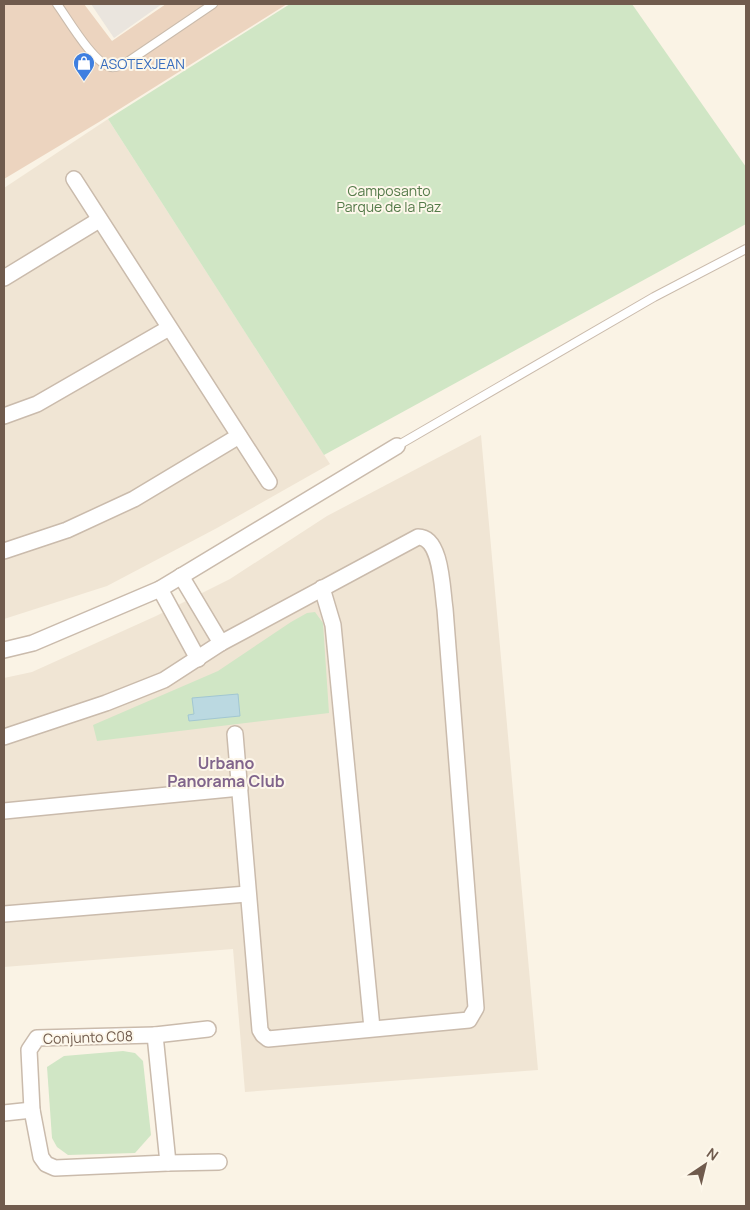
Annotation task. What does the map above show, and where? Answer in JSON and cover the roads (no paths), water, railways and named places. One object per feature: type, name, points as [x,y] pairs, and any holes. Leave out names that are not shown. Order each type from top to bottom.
[{"type":"street","points":[[74,179],[269,482]]},
{"type":"street","points":[[4,278],[99,220]]},
{"type":"street","points":[[4,416],[38,404],[169,328]]},
{"type":"street","points":[[4,551],[67,530],[134,500],[239,436]]},
{"type":"street","points":[[4,650],[33,643],[160,589],[397,446]]},
{"type":"street","points":[[4,737],[106,703],[164,680],[198,660],[221,643],[418,537],[425,537],[430,541],[436,552],[445,609],[476,1008],[469,1020],[268,1038],[263,1035],[260,1030],[247,894],[235,734]]},
{"type":"street","points":[[181,576],[221,643]]},
{"type":"street","points":[[322,588],[333,625],[372,1028]]},
{"type":"street","points":[[160,589],[198,660]]},
{"type":"street","points":[[4,810],[240,788]]},
{"type":"street","points":[[4,914],[247,894]]},
{"type":"street","name":"Conjunto C08","points":[[208,1029],[155,1035],[37,1038],[29,1050],[32,1110],[41,1157],[46,1164],[55,1168],[219,1162]]},
{"type":"street","points":[[155,1035],[168,1163]]},
{"type":"street","points":[[4,1113],[32,1110]]},
{"type":"lane","points":[[57,4],[92,53],[101,62],[112,67],[123,65],[213,4]]},
{"type":"lane","points":[[397,446],[654,297],[746,249]]},
{"type":"water","points":[[238,694],[240,716],[189,721],[188,715],[194,714],[192,698]]},
{"type":"place","name":"ASOTEXJEAN","points":[[84,82]]},
{"type":"district","name":"Urbano Panorama Club","points":[[226,772]]},
{"type":"park label","name":"Camposanto Parque de la Paz","points":[[389,198]]}]
